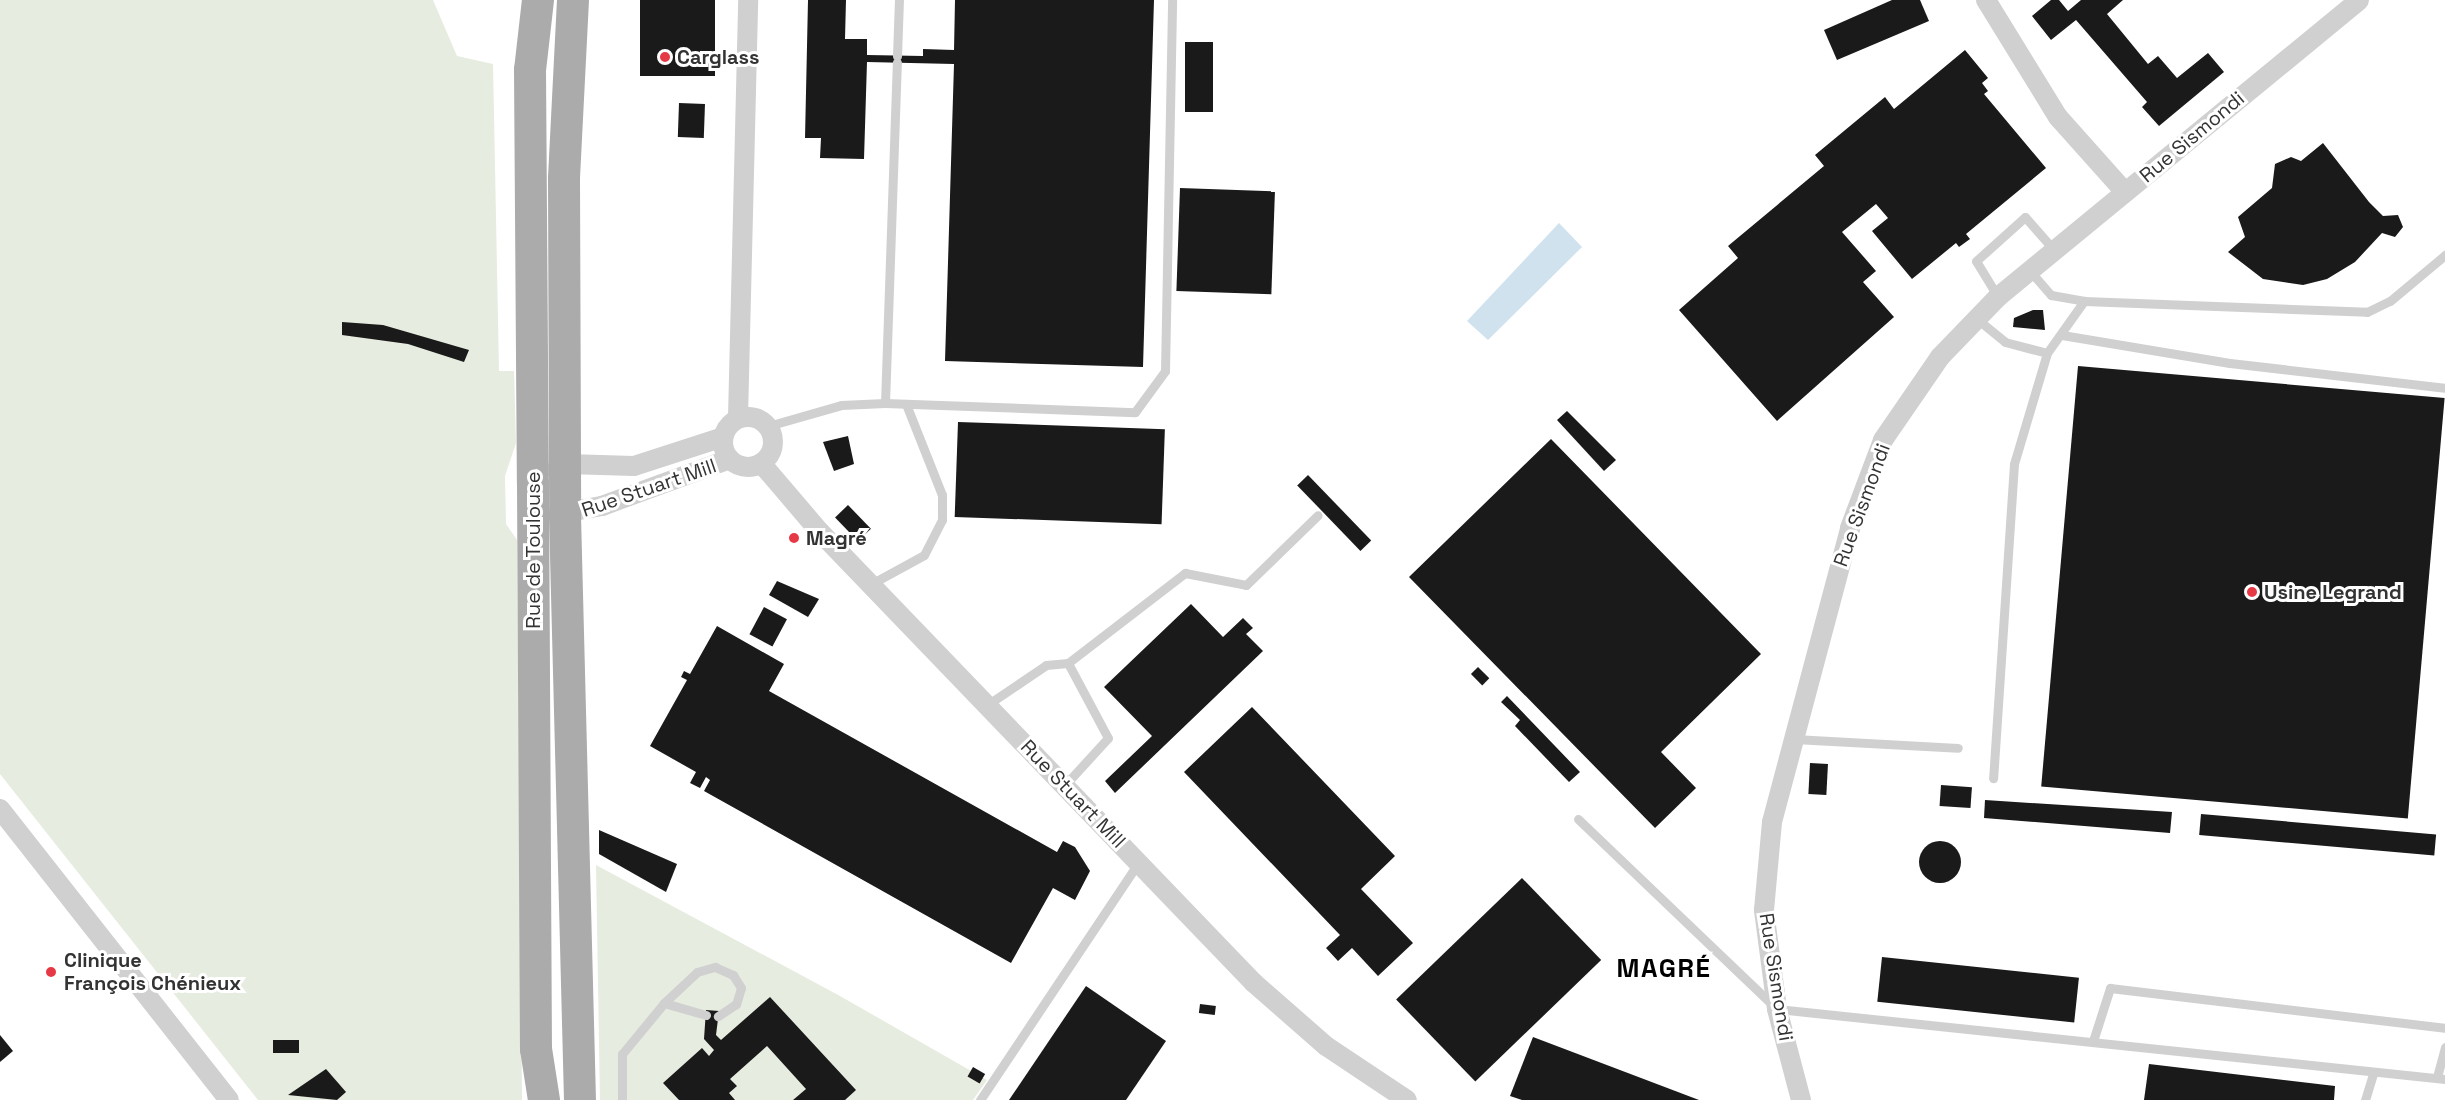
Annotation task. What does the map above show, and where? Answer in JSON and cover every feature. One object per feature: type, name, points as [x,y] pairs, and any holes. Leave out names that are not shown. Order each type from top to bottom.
[{"type":"main road","name":"Rue de Toulouse","points":[[537,0],[531,70],[536,1049],[544,1100]]},
{"type":"main road","name":"Rue de Toulouse","points":[[573,0],[564,179],[566,516],[580,1100]]},
{"type":"street","points":[[738,418],[754,417],[768,426],[772,450],[761,463],[745,467],[730,459],[723,437],[738,418],[748,0]]},
{"type":"street","points":[[1986,0],[2058,117],[2126,192]]},
{"type":"street","name":"Rue Sismondi","points":[[1801,1100],[1777,1009],[1764,910],[1772,822],[1790,746],[1850,528],[1883,440],[1940,357],[1998,297],[2359,0]]},
{"type":"street","name":"Rue Stuart Mill","points":[[567,464],[634,466],[723,437]]},
{"type":"street","name":"Rue Stuart Mill","points":[[533,496],[566,516],[730,459]]},
{"type":"street","name":"Rue Stuart Mill","points":[[761,463],[871,584],[1263,991],[1326,1046],[1407,1100]]},
{"type":"street","points":[[533,496],[567,464]]},
{"type":"street","points":[[0,809],[230,1100]]},
{"type":"lane","points":[[885,403],[899,0]]},
{"type":"lane","points":[[768,426],[841,405],[885,403],[1135,412],[1165,371],[1172,0]]},
{"type":"lane","points":[[1998,297],[1976,261],[2025,217],[2054,250]]},
{"type":"lane","points":[[2030,272],[2051,295],[2084,301],[2367,312],[2390,301],[2443,259]]},
{"type":"lane","points":[[1993,778],[2014,464],[2047,353],[2084,301]]},
{"type":"lane","points":[[1977,320],[2005,342],[2047,353]]},
{"type":"lane","points":[[2062,335],[2230,363],[2445,388]]},
{"type":"lane","points":[[871,584],[924,555],[942,520],[942,495],[906,404]]},
{"type":"lane","points":[[987,705],[1046,665],[1068,663],[1185,573],[1246,585],[1318,515]]},
{"type":"lane","points":[[1064,786],[1108,738],[1068,663]]},
{"type":"lane","points":[[1790,746],[1837,742],[1958,748]]},
{"type":"lane","points":[[1578,819],[1777,1009],[2092,1041],[2373,1073],[2441,1078],[2445,1047]]},
{"type":"lane","points":[[980,1100],[1138,863]]},
{"type":"lane","points":[[622,1100],[622,1054],[664,1003],[697,972],[715,966],[733,975],[741,988],[736,1004],[718,1016]]},
{"type":"lane","points":[[2092,1041],[2110,988],[2445,1028]]},
{"type":"lane","points":[[664,1003],[706,1015]]},
{"type":"lane","points":[[2365,1100],[2373,1073]]},
{"type":"shaded area","points":[[0,0],[433,0],[457,56],[493,64],[499,371],[514,371],[516,443],[505,476],[506,524],[517,540],[522,1100],[258,1100],[0,774]]},
{"type":"shaded area","points":[[596,865],[840,996],[987,1080],[973,1100],[600,1100]]},
{"type":"water","points":[[1559,223],[1582,247],[1488,340],[1467,321]]},
{"type":"building","points":[[640,0],[715,0],[715,76],[640,76]]},
{"type":"building","points":[[808,0],[846,0],[845,39],[867,39],[867,55],[923,56],[923,49],[954,50],[955,0],[1154,0],[1143,367],[945,361],[954,64],[867,62],[864,159],[820,158],[821,138],[805,138]]},
{"type":"building","points":[[1892,0],[1920,0],[1929,21],[1837,60],[1824,30]]},
{"type":"building","points":[[2051,0],[2059,0],[2068,11],[2081,0],[2123,0],[2107,14],[2148,64],[2158,56],[2177,78],[2208,53],[2224,72],[2159,126],[2142,107],[2147,102],[2076,20],[2051,40],[2032,16]]},
{"type":"building","points":[[1185,42],[1213,42],[1213,112],[1185,112]]},
{"type":"building","points":[[1965,50],[1988,78],[1982,83],[1988,91],[1984,94],[2046,168],[1966,234],[1970,239],[1959,247],[1956,243],[1912,279],[1872,231],[1888,218],[1876,204],[1842,232],[1876,271],[1863,282],[1894,317],[1777,421],[1679,310],[1738,258],[1728,246],[1824,166],[1815,155],[1885,97],[1894,109]]},
{"type":"building","points":[[679,103],[705,104],[704,138],[678,137]]},
{"type":"building","points":[[2323,143],[2369,202],[2383,216],[2398,215],[2403,227],[2395,237],[2382,233],[2355,262],[2327,279],[2303,285],[2263,279],[2228,252],[2245,237],[2238,217],[2272,188],[2275,164],[2291,157],[2301,161]]},
{"type":"building","points":[[1180,188],[1275,191],[1271,294],[1176,291]]},
{"type":"building","points":[[2033,310],[2043,310],[2045,330],[2013,327],[2014,318]]},
{"type":"building","points":[[342,322],[383,325],[469,350],[464,362],[408,344],[342,335]]},
{"type":"building","name":"Usine Legrand","points":[[2078,366],[2445,398],[2408,818],[2041,786]]},
{"type":"building","points":[[1567,411],[1616,460],[1604,471],[1557,420]]},
{"type":"building","points":[[958,422],[1165,429],[1162,524],[955,517]]},
{"type":"building","points":[[848,436],[854,464],[834,471],[823,442]]},
{"type":"building","points":[[1551,439],[1761,654],[1661,752],[1696,788],[1655,828],[1409,577]]},
{"type":"building","points":[[1308,475],[1371,540],[1360,551],[1297,485]]},
{"type":"building","points":[[848,505],[871,529],[858,541],[835,518]]},
{"type":"building","points":[[777,581],[819,599],[808,617],[769,595]]},
{"type":"building","points":[[1191,604],[1223,637],[1243,618],[1253,628],[1246,634],[1263,651],[1115,793],[1105,781],[1152,736],[1104,687]]},
{"type":"building","points":[[764,607],[787,619],[772,647],[749,634]]},
{"type":"building","points":[[717,626],[784,664],[769,691],[1057,852],[1063,841],[1075,847],[1090,871],[1075,900],[1053,888],[1011,963],[704,791],[710,780],[706,777],[700,788],[690,783],[696,772],[650,746],[687,680],[681,677],[684,671],[690,674]]},
{"type":"building","points":[[1478,667],[1489,678],[1482,685],[1471,674]]},
{"type":"building","points":[[1507,696],[1580,772],[1569,782],[1515,726],[1520,720],[1501,702]]},
{"type":"building","points":[[1252,707],[1395,856],[1361,889],[1413,943],[1378,976],[1352,948],[1338,961],[1326,948],[1340,935],[1184,772]]},
{"type":"building","points":[[1810,763],[1828,764],[1826,795],[1808,794]]},
{"type":"building","points":[[1941,785],[1972,787],[1970,808],[1940,806]]},
{"type":"building","points":[[1985,800],[2172,812],[2170,833],[1984,818]]},
{"type":"building","points":[[2201,814],[2436,835],[2434,855],[2199,835]]},
{"type":"building","points":[[599,830],[677,864],[666,892],[599,854]]},
{"type":"building","points":[[1940,841],[1955,847],[1961,862],[1955,877],[1940,883],[1925,877],[1919,862],[1925,847]]},
{"type":"building","points":[[1522,878],[1601,960],[1475,1082],[1396,1000]]},
{"type":"building","points":[[1882,957],[2079,978],[2074,1022],[1877,1002]]},
{"type":"building","points":[[1086,986],[1166,1041],[1126,1100],[1009,1100]]},
{"type":"building","points":[[770,997],[856,1090],[845,1100],[793,1100],[806,1089],[767,1046],[730,1079],[737,1086],[729,1093],[735,1100],[679,1100],[663,1083],[702,1048],[709,1056],[714,1050],[704,1039],[706,1010],[719,1011],[716,1035],[721,1040]]},
{"type":"building","points":[[1200,1004],[1216,1006],[1215,1015],[1199,1013]]},
{"type":"building","points":[[0,1035],[13,1051],[0,1062]]},
{"type":"building","points":[[1533,1037],[1699,1100],[1522,1100],[1510,1096]]},
{"type":"building","points":[[273,1040],[299,1040],[299,1053],[273,1053]]},
{"type":"building","points":[[2149,1064],[2335,1086],[2334,1100],[2144,1100]]},
{"type":"building","points":[[973,1067],[985,1074],[980,1084],[968,1077]]},
{"type":"building","points":[[326,1069],[346,1092],[337,1100],[288,1095]]},
{"type":"place","name":"Carglass","points":[[665,57]]},
{"type":"place","name":"Magré","points":[[794,538]]},
{"type":"place","name":"Usine Legrand","points":[[2252,592]]},
{"type":"place","name":"Clinique François Chénieux","points":[[51,972]]},
{"type":"district","name":"MAGRÉ","points":[[1664,969]]}]
